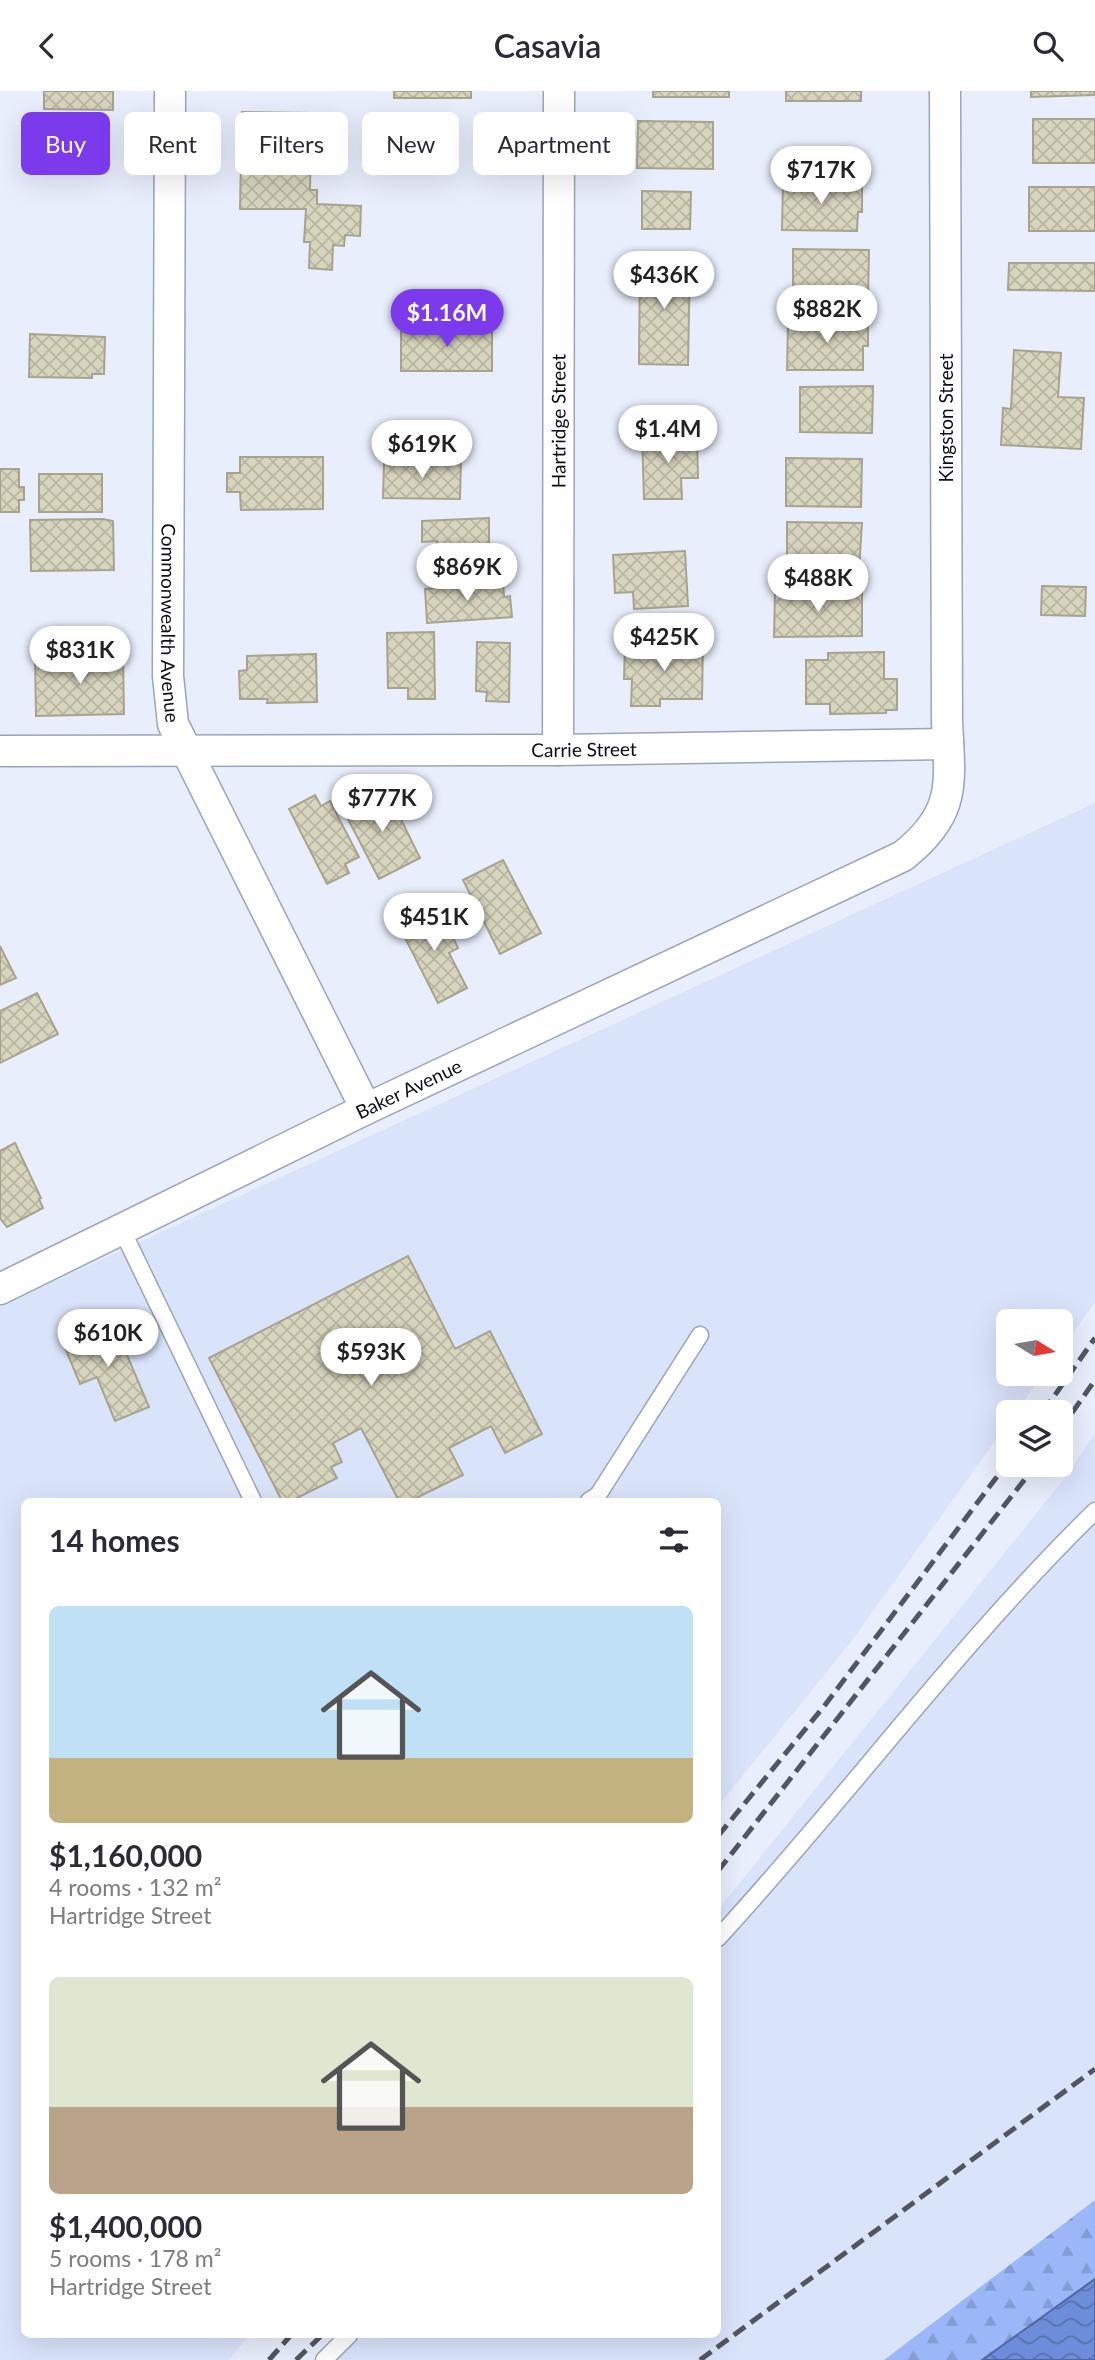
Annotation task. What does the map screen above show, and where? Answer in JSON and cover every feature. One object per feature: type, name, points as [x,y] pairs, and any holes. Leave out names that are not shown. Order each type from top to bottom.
[{"type":"street","name":"Commonwealth Avenue","points":[[170,91],[168,676],[173,725],[366,1108]]},
{"type":"street","name":"Hartridge Street","points":[[558,750],[559,91]]},
{"type":"street","name":"Kingston Street","points":[[945,91],[948,744]]},
{"type":"street","name":"Carrie Street","points":[[0,751],[558,750],[948,744]]},
{"type":"street","name":"Baker Avenue","points":[[0,1289],[366,1108],[818,893],[903,856],[927,836],[942,810],[951,782],[948,744]]},
{"type":"lane","points":[[122,1230],[252,1498]]},
{"type":"lane","points":[[594,1498],[598,1495],[700,1335]]},
{"type":"lane","points":[[721,1935],[794,1855],[1028,1576],[1095,1511]]},
{"type":"lane","points":[[324,2360],[346,2338]]},
{"type":"shaded area","points":[[1095,803],[1095,1302],[1073,1333],[1073,1309],[996,1309],[996,1386],[1034,1386],[1025,1400],[996,1400],[996,1440],[850,1643],[721,1802],[721,1498],[21,1498],[21,2338],[247,2338],[228,2360],[0,2360],[0,1306]]},
{"type":"shaded area","points":[[1095,1433],[1095,2200],[884,2360],[324,2360],[344,2338],[721,2338],[721,1906],[1065,1477],[1073,1477],[1073,1466]]},
{"type":"green space","points":[[1095,2200],[1095,2279],[982,2360],[884,2360]]},
{"type":"water","points":[[1095,2279],[1095,2360],[982,2360]]},
{"type":"building","points":[[44,91],[113,91],[113,110],[44,109]]},
{"type":"building","points":[[394,91],[471,91],[471,98],[394,98]]},
{"type":"building","points":[[653,91],[729,91],[729,97],[653,97]]},
{"type":"building","points":[[786,91],[861,91],[861,101],[786,101]]},
{"type":"building","points":[[1031,91],[1095,91],[1095,95],[1031,97]]},
{"type":"building","points":[[1033,119],[1095,119],[1095,163],[1033,163]]},
{"type":"building","points":[[638,121],[713,122],[713,169],[637,168]]},
{"type":"building","points":[[241,175],[310,175],[310,190],[317,190],[317,204],[361,206],[360,236],[345,235],[344,246],[333,245],[332,270],[309,268],[310,242],[304,242],[306,209],[240,209]]},
{"type":"building","points":[[783,182],[862,183],[862,212],[858,212],[857,231],[782,230]]},
{"type":"building","points":[[1029,187],[1095,187],[1095,231],[1029,231]]},
{"type":"building","points":[[642,191],[691,192],[690,229],[642,229]]},
{"type":"building","points":[[793,249],[869,250],[868,298],[793,297]]},
{"type":"building","points":[[640,258],[690,259],[688,365],[639,364]]},
{"type":"building","points":[[1009,263],[1095,263],[1095,291],[1008,290]]},
{"type":"building","points":[[788,321],[868,321],[868,346],[863,346],[863,370],[787,370]]},
{"type":"building","points":[[401,328],[492,328],[492,371],[401,371]]},
{"type":"building","points":[[30,334],[105,337],[104,374],[92,374],[92,378],[29,377]]},
{"type":"building","points":[[1014,350],[1061,353],[1058,397],[1084,398],[1081,449],[1001,445],[1003,408],[1011,409]]},
{"type":"building","points":[[873,386],[872,433],[800,432],[800,387]]},
{"type":"building","points":[[642,435],[697,435],[698,478],[681,478],[682,499],[644,499]]},
{"type":"building","points":[[240,457],[323,457],[323,509],[241,510],[240,492],[227,492],[227,473],[240,473]]},
{"type":"building","points":[[786,458],[862,459],[861,507],[786,506]]},
{"type":"building","points":[[384,461],[461,461],[460,499],[383,498]]},
{"type":"building","points":[[0,469],[19,469],[19,487],[24,487],[24,500],[19,500],[19,512],[0,512]]},
{"type":"building","points":[[39,474],[102,474],[102,512],[39,512]]},
{"type":"building","points":[[489,518],[489,556],[479,557],[479,567],[438,568],[437,541],[422,542],[422,521]]},
{"type":"building","points":[[30,520],[113,521],[114,570],[31,571]]},
{"type":"building","points":[[787,522],[862,523],[859,570],[787,569]]},
{"type":"building","points":[[685,551],[688,606],[634,609],[633,592],[615,593],[613,555]]},
{"type":"building","points":[[503,583],[504,597],[510,596],[512,617],[427,623],[425,589]]},
{"type":"building","points":[[1042,586],[1086,587],[1085,616],[1041,615]]},
{"type":"building","points":[[775,590],[862,592],[862,636],[774,637]]},
{"type":"building","points":[[434,632],[435,699],[408,699],[408,688],[388,688],[387,633]]},
{"type":"building","points":[[477,642],[510,643],[509,702],[486,701],[487,692],[476,691]]},
{"type":"building","points":[[625,645],[703,646],[702,699],[660,699],[660,706],[631,706],[632,679],[624,679]]},
{"type":"building","points":[[884,652],[884,679],[897,679],[897,710],[886,710],[886,713],[830,714],[830,704],[806,704],[806,660],[828,660],[828,653]]},
{"type":"building","points":[[316,654],[317,702],[267,703],[268,699],[240,699],[239,671],[247,670],[247,656]]},
{"type":"building","points":[[123,656],[124,714],[36,716],[35,658]]},
{"type":"building","points":[[380,790],[385,799],[390,797],[420,858],[379,879],[348,819],[354,816],[349,806]]},
{"type":"building","points":[[315,795],[321,806],[330,801],[359,857],[345,864],[349,873],[327,884],[289,809]]},
{"type":"building","points":[[503,860],[541,933],[500,954],[463,880]]},
{"type":"building","points":[[438,906],[458,948],[449,953],[467,988],[438,1003],[399,926]]},
{"type":"building","points":[[0,946],[16,978],[0,985]]},
{"type":"building","points":[[37,993],[58,1034],[0,1063],[0,1011]]},
{"type":"building","points":[[15,1143],[41,1198],[39,1199],[43,1208],[7,1227],[0,1218],[0,1151]]},
{"type":"building","points":[[408,1256],[455,1349],[490,1331],[542,1434],[505,1453],[491,1426],[449,1448],[463,1475],[416,1498],[397,1498],[361,1428],[333,1443],[342,1462],[331,1467],[337,1478],[297,1498],[280,1498],[209,1358]]},
{"type":"building","points":[[113,1322],[149,1407],[115,1421],[97,1377],[80,1384],[63,1343]]},
{"type":"railway","points":[[1051,1400],[1095,1338]]},
{"type":"railway","points":[[1073,1411],[1095,1380]]},
{"type":"railway","points":[[721,1832],[825,1705],[997,1477]]},
{"type":"railway","points":[[721,1867],[1027,1477]]},
{"type":"railway","points":[[700,2360],[1095,2069]]},
{"type":"railway","points":[[269,2360],[288,2338]]},
{"type":"railway","points":[[296,2360],[319,2338]]}]
